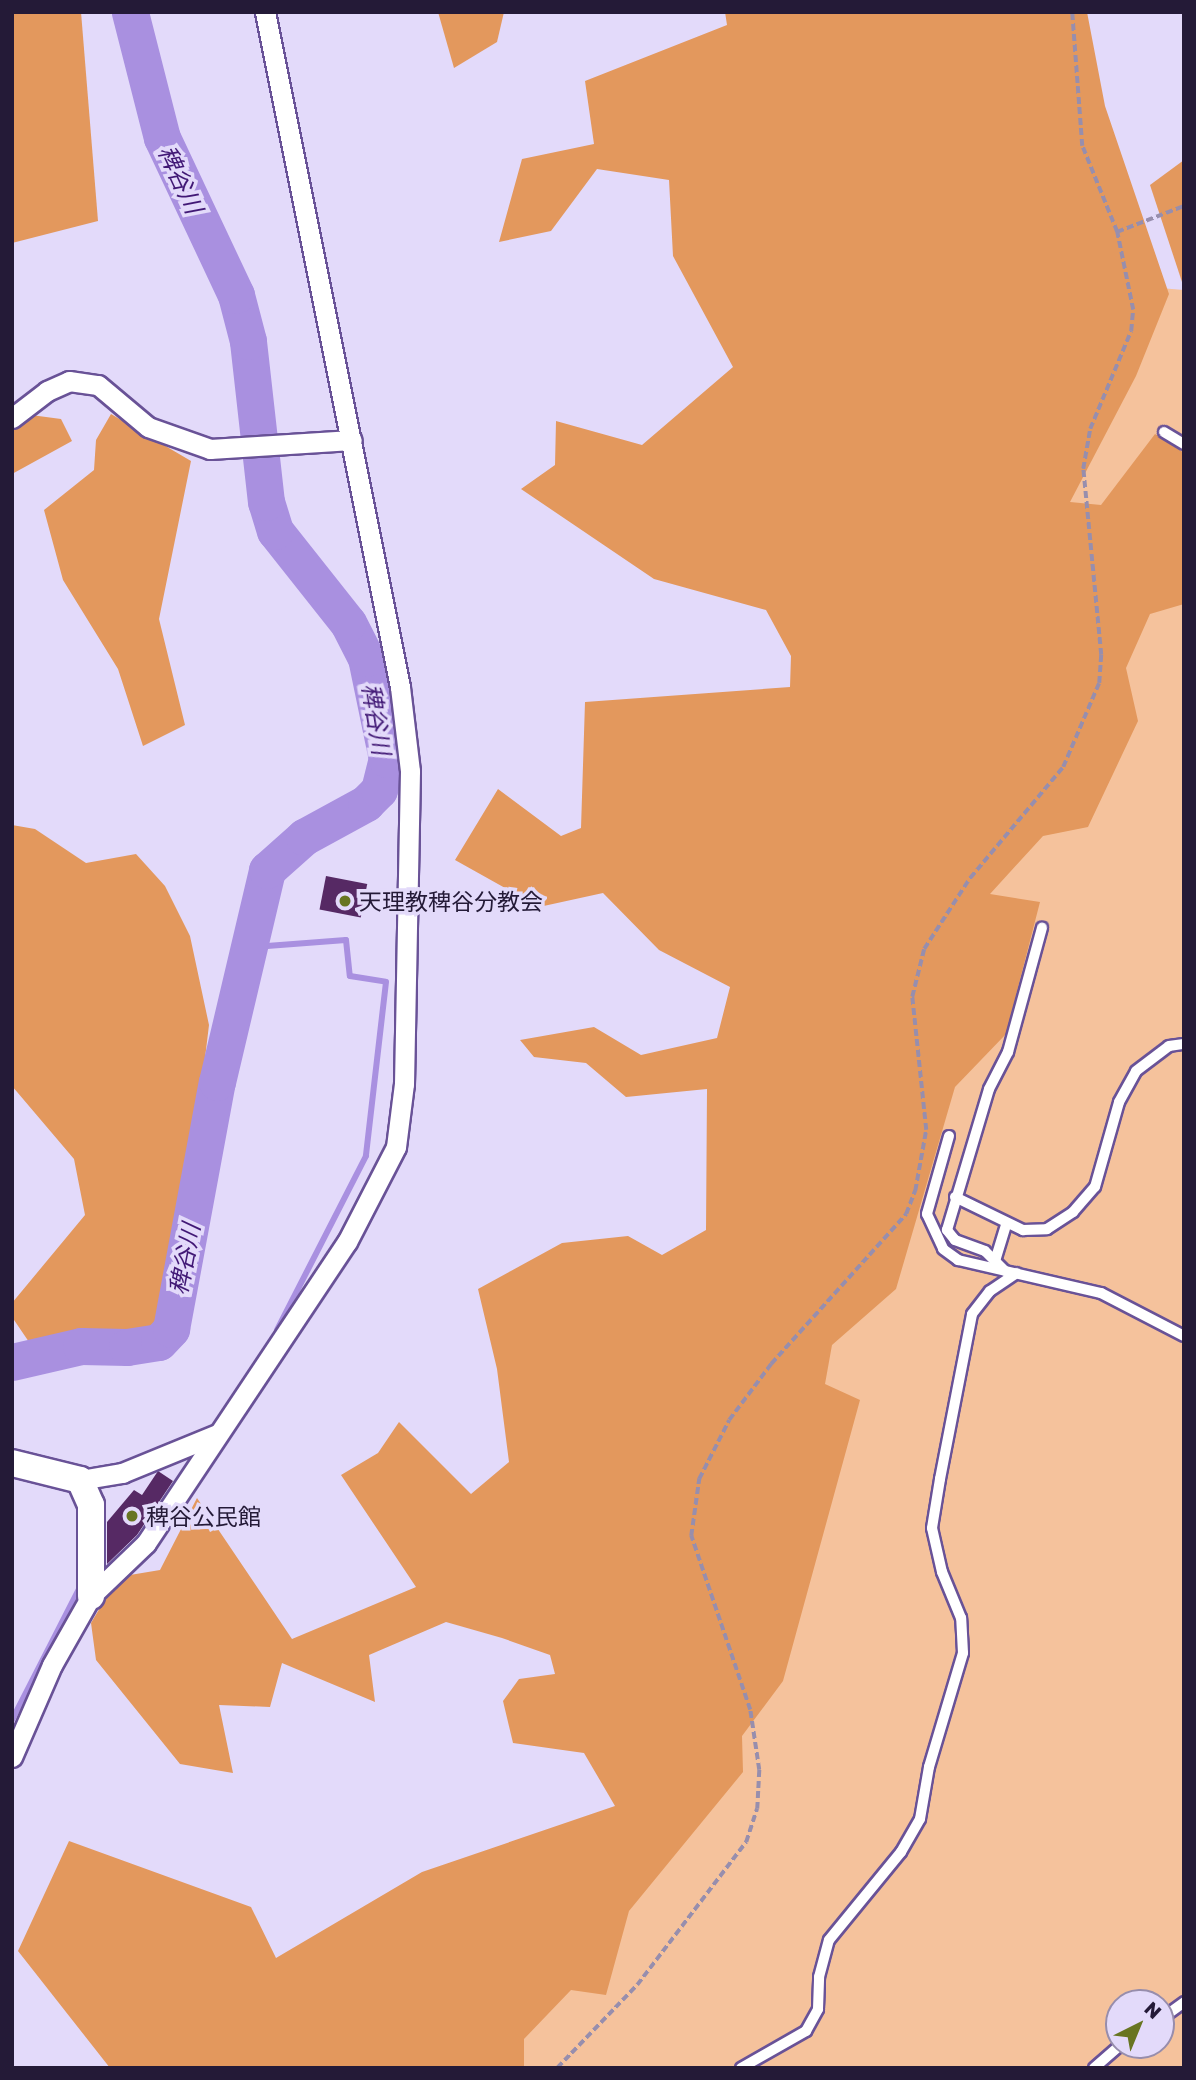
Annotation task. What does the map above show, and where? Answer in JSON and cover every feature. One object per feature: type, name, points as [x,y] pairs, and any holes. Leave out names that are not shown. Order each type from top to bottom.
[{"type":"main road","points":[[12,1463],[80,1480],[91,1505],[91,1596]]},
{"type":"street","points":[[12,1756],[52,1665],[91,1596],[146,1543],[347,1241],[397,1147],[404,1084],[410,771],[400,687],[265,12]]},
{"type":"street","points":[[12,418],[58,386],[69,382],[98,385],[148,426],[183,442],[210,449],[352,440]]},
{"type":"street","points":[[80,1480],[122,1473],[217,1434]]},
{"type":"lane","points":[[1164,432],[1184,444]]},
{"type":"lane","points":[[1005,1270],[985,1251],[955,1240],[947,1230],[989,1089],[1008,1052],[1042,928]]},
{"type":"lane","points":[[955,1198],[1023,1230],[1047,1229],[1073,1212],[1095,1186],[1119,1102],[1136,1071],[1169,1046],[1184,1044]]},
{"type":"lane","points":[[950,1136],[927,1214],[943,1249],[958,1260],[1101,1293],[1184,1336]]},
{"type":"lane","points":[[995,1261],[1006,1224]]},
{"type":"lane","points":[[741,2068],[806,2031],[818,2009],[819,1977],[829,1940],[901,1852],[920,1819],[929,1767],[963,1653],[961,1618],[942,1572],[932,1528],[940,1479],[972,1314],[990,1291],[1017,1273]]},
{"type":"path","points":[[557,2068],[637,1984],[716,1885],[746,1842],[757,1809],[759,1770],[750,1710],[691,1536],[693,1506],[699,1479],[729,1420],[771,1364],[906,1214],[915,1191],[926,1130],[912,997],[924,949],[970,878],[1063,767],[1099,683],[1101,654],[1083,469],[1090,429],[1132,331],[1133,310],[1116,232],[1082,146],[1072,12]]},
{"type":"path","points":[[1116,232],[1184,206]]},
{"type":"shaded area","points":[[12,12],[81,12],[98,221],[12,243]]},
{"type":"shaded area","points":[[438,12],[504,12],[497,42],[454,68]]},
{"type":"shaded area","points":[[725,12],[1087,12],[1105,106],[1169,294],[1136,376],[1070,502],[1101,505],[1155,434],[1184,453],[1184,604],[1150,614],[1126,668],[1138,721],[1088,827],[1043,836],[990,894],[1040,902],[1006,1034],[955,1087],[896,1289],[832,1345],[825,1384],[860,1400],[783,1681],[742,1736],[743,1772],[629,1911],[606,1995],[571,1990],[524,2039],[524,2068],[110,2068],[18,1951],[69,1841],[251,1907],[276,1958],[422,1872],[615,1806],[584,1753],[513,1743],[503,1701],[519,1679],[555,1674],[550,1655],[502,1638],[446,1622],[369,1655],[375,1702],[282,1663],[270,1707],[219,1705],[233,1773],[180,1764],[96,1660],[91,1623],[118,1577],[160,1570],[197,1498],[292,1639],[416,1587],[341,1475],[378,1453],[399,1422],[471,1494],[509,1462],[497,1369],[478,1289],[562,1243],[628,1236],[662,1255],[706,1230],[707,1089],[626,1097],[586,1063],[534,1057],[520,1040],[594,1027],[641,1055],[717,1038],[730,987],[659,950],[603,893],[539,907],[455,860],[498,789],[561,836],[581,828],[585,702],[790,687],[791,656],[766,610],[654,579],[521,489],[555,465],[556,421],[642,445],[733,367],[673,256],[669,180],[597,169],[551,231],[499,242],[522,159],[594,144],[585,81],[727,25]]},
{"type":"shaded area","points":[[1184,160],[1184,288],[1150,185]]},
{"type":"shaded area","points":[[1148,287],[1184,290],[1184,2068],[483,2068],[613,1901],[813,1361],[969,902],[1041,516]]},
{"type":"shaded area","points":[[111,414],[191,461],[159,619],[185,725],[143,746],[118,669],[63,580],[44,510],[94,470],[96,440]]},
{"type":"shaded area","points":[[31,415],[61,419],[72,441],[12,474],[12,429]]},
{"type":"shaded area","points":[[12,825],[35,829],[86,863],[136,854],[165,886],[190,936],[209,1025],[174,1315],[116,1342],[29,1342],[12,1317],[12,1303],[85,1215],[74,1159],[12,1086]]},
{"type":"building","name":"天理教稗谷分教会","points":[[326,876],[367,884],[361,917],[320,909]]},
{"type":"building","name":"稗谷公民館","points":[[158,1471],[173,1481],[137,1535],[107,1564],[107,1522],[134,1490],[142,1495]]},
{"type":"waterway","name":"稗谷川","points":[[12,1362],[81,1346],[127,1347],[159,1342],[171,1329],[217,1082],[267,870],[304,837],[366,803],[379,790],[387,759],[366,658],[348,623],[275,531],[266,502],[248,341],[236,295],[162,138],[130,12]]},
{"type":"waterway","points":[[252,943],[267,946],[346,940],[350,976],[386,982],[366,1156],[277,1330]]},
{"type":"waterway","points":[[12,1720],[81,1585]]},
{"type":"place","name":"天理教稗谷分教会","points":[[345,901]]},
{"type":"place","name":"稗谷公民館","points":[[132,1516]]}]
